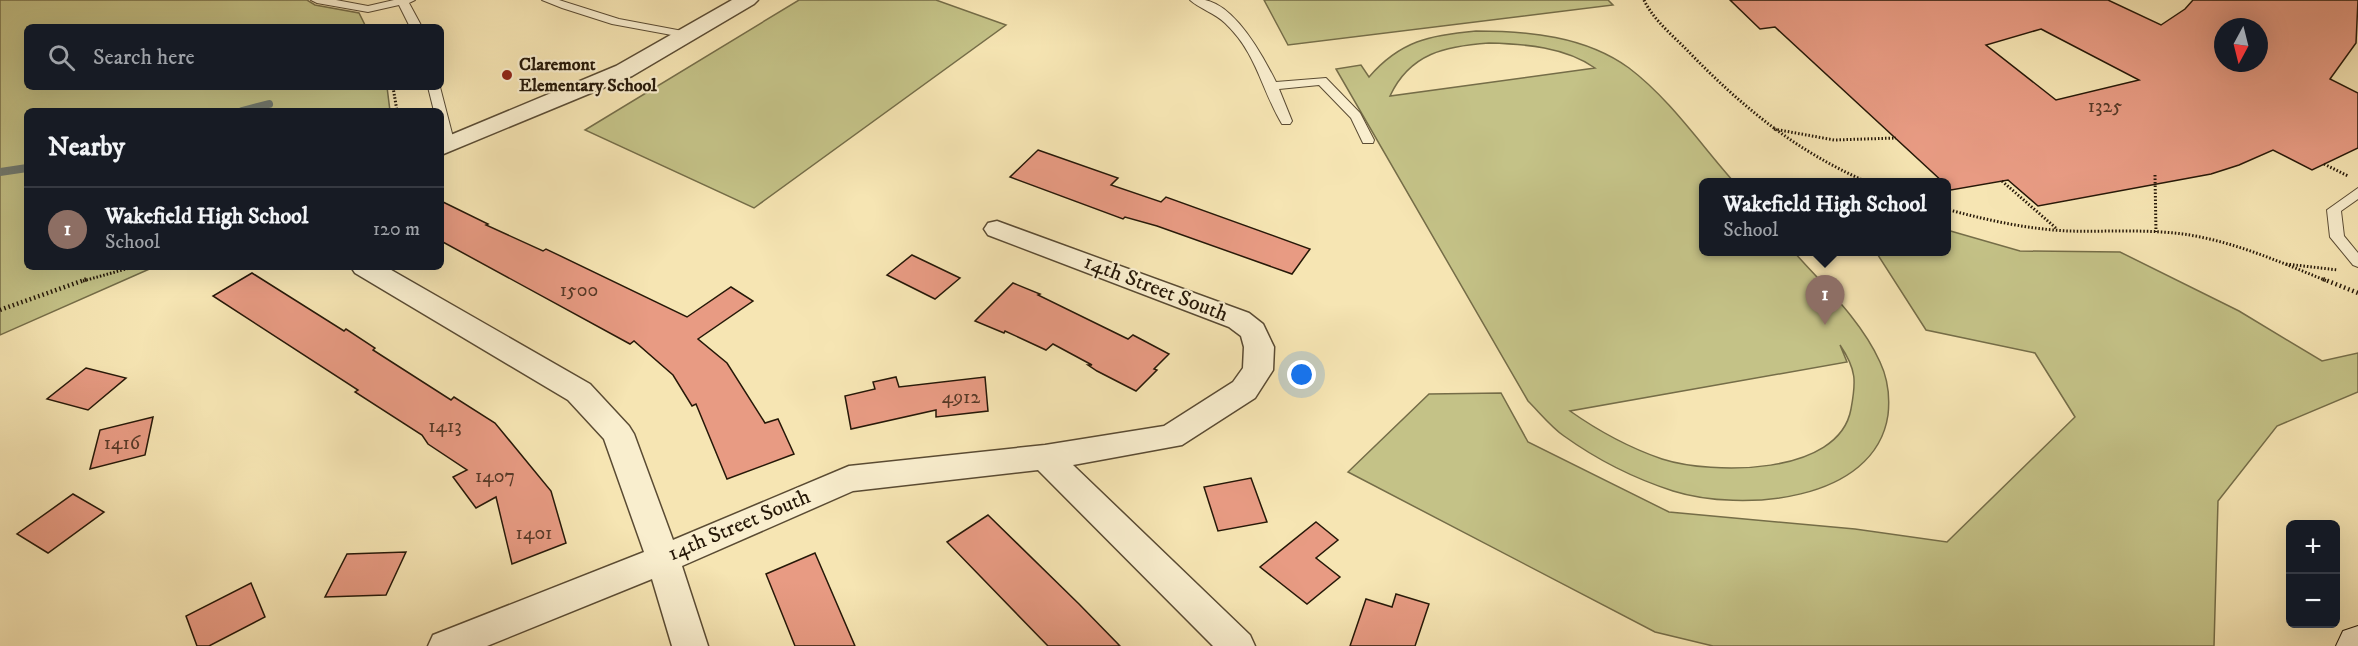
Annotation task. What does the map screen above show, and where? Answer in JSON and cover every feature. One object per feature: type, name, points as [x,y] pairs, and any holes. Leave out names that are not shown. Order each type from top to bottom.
[{"type":"street","points":[[445,147],[615,75],[747,0]]},
{"type":"street","name":"14th Street South","points":[[446,646],[608,583],[849,479],[1045,457],[1171,436],[1244,390],[1258,370],[1259,347],[1253,331],[1239,320],[997,229]]},
{"type":"street","points":[[370,270],[579,392],[618,434],[663,558],[690,646]]},
{"type":"street","points":[[1045,457],[1237,646]]},
{"type":"lane","points":[[317,0],[368,9],[405,1],[415,24]]},
{"type":"lane","points":[[548,0],[598,18],[688,35]]},
{"type":"lane","points":[[1196,0],[1216,10],[1238,29],[1272,86],[1286,121]]},
{"type":"lane","points":[[1272,86],[1322,81],[1356,116],[1368,140]]},
{"type":"lane","points":[[435,90],[439,108]]},
{"type":"lane","points":[[2355,186],[2334,210],[2337,237],[2358,262]]},
{"type":"path","points":[[1644,0],[1649,10],[1725,90],[1770,128],[1821,162],[1856,178]]},
{"type":"path","points":[[394,90],[396,108]]},
{"type":"path","points":[[1770,128],[1804,138],[1848,142],[1896,138]]},
{"type":"path","points":[[2325,164],[2355,186]]},
{"type":"path","points":[[2155,175],[2156,232]]},
{"type":"path","points":[[2002,181],[2058,229]]},
{"type":"path","points":[[1951,210],[2026,226],[2156,232],[2208,239],[2246,249],[2358,293]]},
{"type":"path","points":[[2283,264],[2345,270]]},
{"type":"path","points":[[0,310],[88,279],[122,270]]},
{"type":"shaded area","points":[[0,0],[307,0],[315,5],[359,13],[364,24],[24,24],[24,90],[387,90],[390,108],[24,108],[24,270],[147,270],[0,335]]},
{"type":"shaded area","points":[[799,0],[936,0],[1006,25],[754,208],[585,130]]},
{"type":"shaded area","points":[[1264,0],[1608,0],[1613,5],[1288,45]]},
{"type":"shaded area","points":[[1476,31],[1516,32],[1575,42],[1612,57],[1629,68],[1672,108],[1731,178],[1699,178],[1699,256],[1798,256],[1863,332],[1883,368],[1887,381],[1888,415],[1878,444],[1858,467],[1832,483],[1801,494],[1767,499],[1733,500],[1701,497],[1673,491],[1631,474],[1576,444],[1550,424],[1528,401],[1336,69],[1361,65],[1369,77],[1392,55],[1404,48],[1444,35]],"holes":[[[1489,43],[1517,44],[1558,51],[1595,68],[1390,96],[1408,70],[1431,54],[1458,46]],[[1840,345],[1850,362],[1854,376],[1854,391],[1851,409],[1841,431],[1823,447],[1799,458],[1771,465],[1741,468],[1711,467],[1662,459],[1626,444],[1570,411],[1847,362]]]},
{"type":"shaded area","points":[[1951,231],[2020,251],[2120,252],[2239,311],[2322,361],[2358,353],[2358,392],[2277,426],[2218,501],[2214,646],[1713,646],[1655,632],[1348,472],[1429,394],[1501,393],[1528,442],[1669,512],[1855,529],[1947,542],[2075,417],[2035,353],[1926,330],[1879,256],[1951,256]]},
{"type":"building","points":[[1730,0],[2108,0],[2161,25],[2185,9],[2193,0],[2358,0],[2356,43],[2330,79],[2358,93],[2358,148],[2312,170],[2273,150],[2211,174],[2038,206],[2008,180],[1951,190],[1951,178],[1939,178],[1775,27],[1760,29]],"holes":[[[2041,29],[2139,80],[2056,100],[1986,45]]]},
{"type":"building","points":[[1038,150],[1118,178],[1111,185],[1161,202],[1166,197],[1310,249],[1292,274],[1157,226],[1125,217],[1123,219],[1010,177]]},
{"type":"building","points":[[444,202],[488,224],[486,225],[543,251],[546,249],[687,317],[731,287],[753,301],[698,339],[727,363],[765,423],[778,419],[794,454],[727,479],[696,404],[692,406],[673,375],[634,341],[630,344],[444,243]]},
{"type":"building","points":[[912,255],[960,278],[935,299],[887,275]]},
{"type":"building","points":[[252,273],[344,331],[346,329],[375,348],[373,350],[451,400],[454,397],[495,423],[551,491],[566,543],[512,564],[496,497],[476,508],[453,477],[467,470],[428,444],[422,435],[355,392],[358,390],[213,296]]},
{"type":"building","points":[[1013,283],[1040,294],[1038,295],[1128,339],[1133,335],[1169,354],[1136,391],[1097,371],[1088,365],[1092,365],[1053,344],[1046,350],[1005,331],[1004,333],[975,321]]},
{"type":"building","points":[[86,368],[126,378],[88,410],[47,399]]},
{"type":"building","points":[[896,377],[899,387],[985,377],[988,411],[936,417],[936,410],[851,429],[845,396],[875,389],[873,382]]},
{"type":"building","points":[[153,417],[145,455],[90,469],[100,430]]},
{"type":"building","points":[[1251,478],[1267,522],[1218,531],[1204,487]]},
{"type":"building","points":[[73,494],[104,512],[48,553],[17,534]]},
{"type":"building","points":[[988,515],[1120,646],[1048,646],[947,542]]},
{"type":"building","points":[[1316,522],[1338,540],[1316,558],[1340,577],[1307,604],[1260,567]]},
{"type":"building","points":[[406,552],[386,595],[325,597],[347,554]]},
{"type":"building","points":[[815,553],[855,646],[795,646],[766,574]]},
{"type":"building","points":[[251,583],[265,617],[209,646],[197,646],[186,616]]},
{"type":"building","points":[[1396,594],[1429,604],[1415,646],[1350,646],[1366,599],[1392,607]]},
{"type":"waterway","points":[[254,108],[269,104]]},
{"type":"waterway","points":[[0,172],[24,168]]},
{"type":"place","name":"Claremont Elementary School","points":[[507,75]]},
{"type":"place","name":"Wakefield High School","points":[[1825,325]]}]
